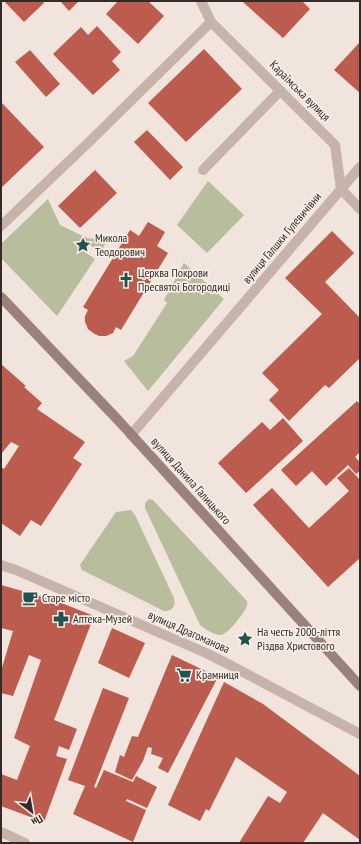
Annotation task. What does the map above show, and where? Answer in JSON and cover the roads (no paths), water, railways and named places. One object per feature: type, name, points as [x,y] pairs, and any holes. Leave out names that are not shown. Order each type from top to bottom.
[{"type":"main road","name":"вулиця Данила Галицького","points":[[1,297],[131,435],[360,686]]},
{"type":"street","name":"Караїмська вулиця","points":[[202,1],[211,22],[335,145],[341,189]]},
{"type":"street","points":[[1,226],[211,22]]},
{"type":"street","points":[[203,170],[280,91]]},
{"type":"street","name":"вулиця Галшки Гулевичівни","points":[[131,435],[360,167]]},
{"type":"street","points":[[341,189],[360,208]]},
{"type":"street","name":"вулиця Драгоманова","points":[[1,565],[16,570],[206,653],[360,734]]},
{"type":"street","points":[[1,832],[25,843]]},
{"type":"place","name":"Микола Теодорович","points":[[83,245]]},
{"type":"place","name":"Церква Покрови Пресвятої Богородиці","points":[[126,280]]},
{"type":"place","name":"Старе місто","points":[[30,598]]},
{"type":"place","name":"Аптека-Музей","points":[[61,619]]},
{"type":"place","name":"На честь 2000-ліття Різдва Христового","points":[[245,639]]},
{"type":"place","name":"Крамниця","points":[[184,675]]}]
